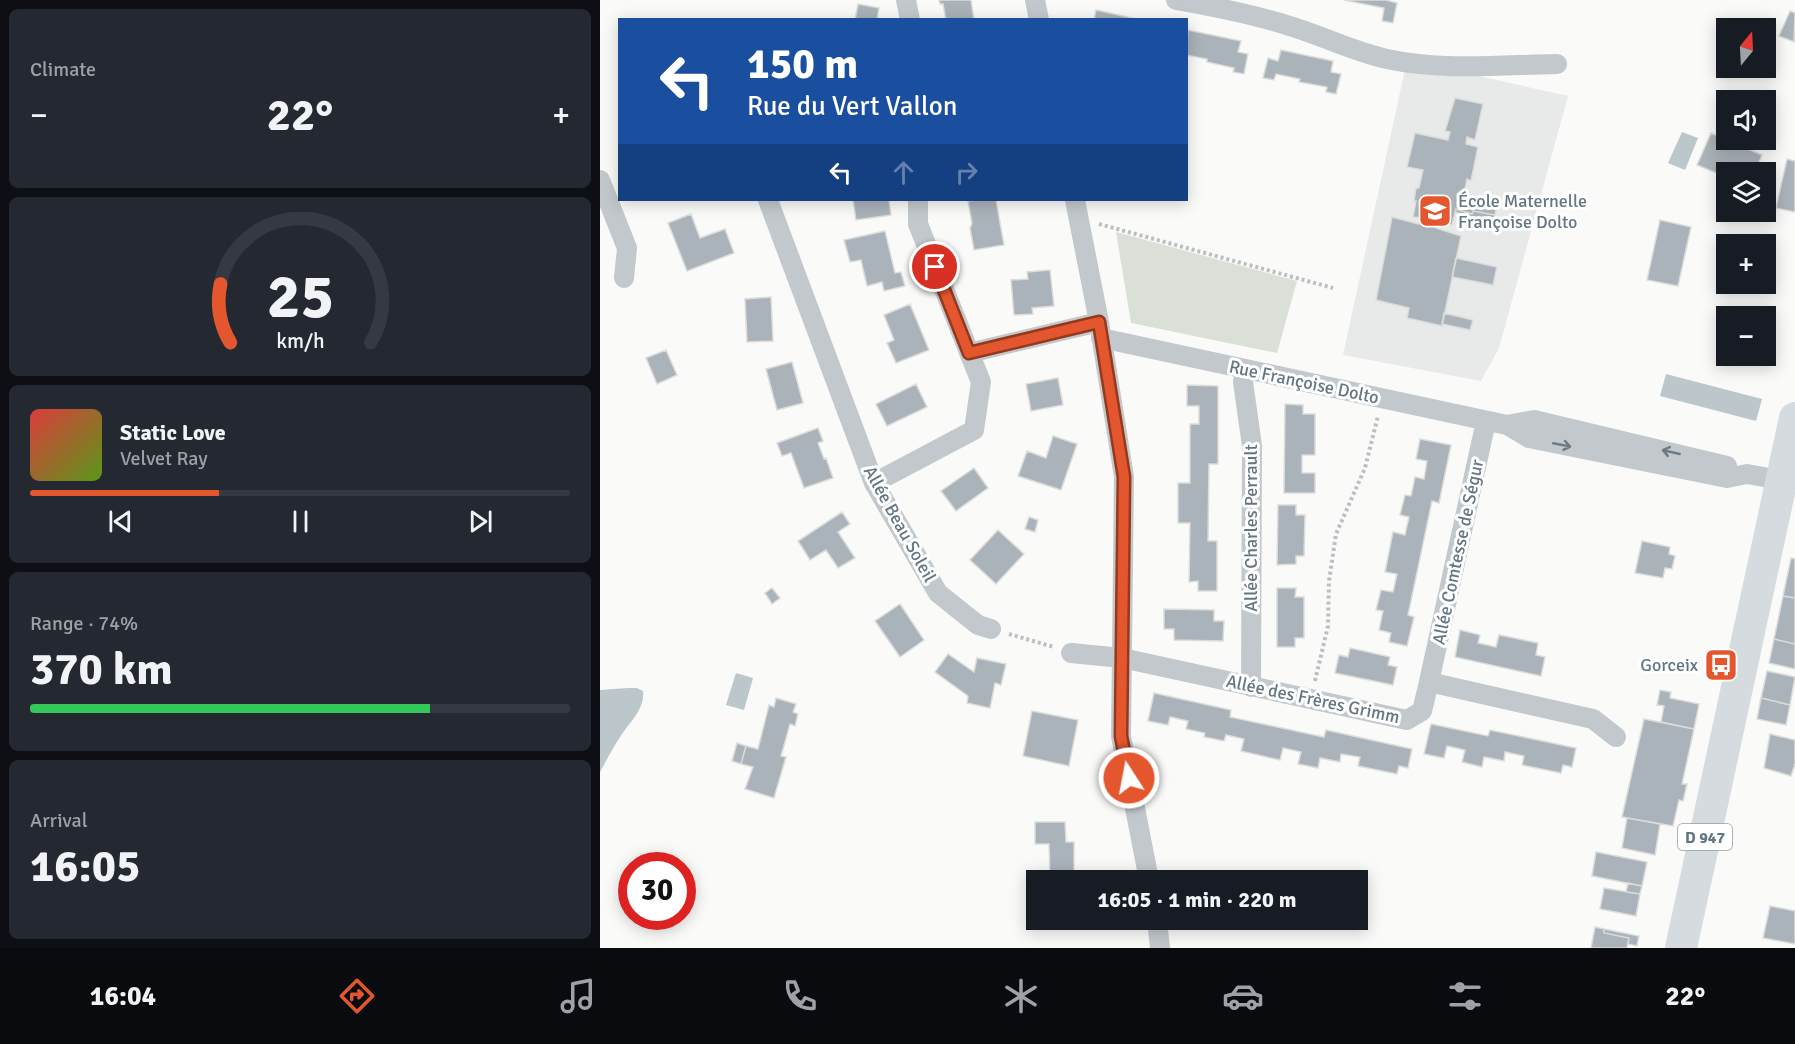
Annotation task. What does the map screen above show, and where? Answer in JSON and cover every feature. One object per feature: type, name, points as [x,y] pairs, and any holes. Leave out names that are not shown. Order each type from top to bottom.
[{"type":"main road","name":"D 947","points":[[1682,948],[1788,481],[1795,418]]},
{"type":"street","points":[[906,0],[910,18]]},
{"type":"street","points":[[1035,0],[1039,18]]},
{"type":"street","points":[[1176,0],[1295,28],[1388,59],[1451,66],[1557,64]]},
{"type":"street","points":[[600,180],[627,248],[624,278]]},
{"type":"street","name":"Allée Beau Soleil","points":[[768,201],[874,483],[938,593],[978,625],[991,629]]},
{"type":"street","points":[[874,483],[974,430],[981,382],[918,224],[918,201]]},
{"type":"street","points":[[1076,209],[1100,330],[1124,477],[1121,736],[1147,870]]},
{"type":"street","points":[[969,353],[1100,330]]},
{"type":"street","name":"Rue Françoise Dolto","points":[[1100,330],[1246,370],[1507,426],[1533,420],[1717,462],[1747,474],[1788,481]]},
{"type":"street","name":"Allée Charles Perrault","points":[[1246,370],[1243,382],[1252,446],[1251,687]]},
{"type":"street","name":"Allée Comtesse de Ségur","points":[[1429,682],[1486,421]]},
{"type":"street","points":[[1071,653],[1122,658]]},
{"type":"street","name":"Allée des Frères Grimm","points":[[1122,658],[1407,720],[1422,711],[1429,682]]},
{"type":"street","points":[[1429,682],[1593,719],[1616,737]]},
{"type":"street","points":[[1158,930],[1160,948]]},
{"type":"path","points":[[1076,209],[1333,288]]},
{"type":"path","points":[[1311,699],[1328,626],[1329,582],[1336,534],[1365,468],[1382,398]]},
{"type":"path","points":[[991,629],[1071,653]]},
{"type":"shaded area","points":[[1407,60],[1568,96],[1499,348],[1481,381],[1343,355]]},
{"type":"shaded area","points":[[1682,132],[1698,138],[1685,170],[1668,163]]},
{"type":"shaded area","points":[[1116,232],[1297,281],[1277,353],[1131,323]]},
{"type":"shaded area","points":[[1666,374],[1762,399],[1756,421],[1660,396]]},
{"type":"shaded area","points":[[736,673],[753,678],[744,710],[726,705]]},
{"type":"shaded area","points":[[628,688],[643,691],[642,703],[600,772],[600,690]]},
{"type":"building","points":[[939,0],[971,0],[974,18],[946,18],[943,4],[940,4]]},
{"type":"building","points":[[1344,0],[1386,0],[1397,3],[1393,23],[1382,21],[1384,8]]},
{"type":"building","points":[[858,4],[879,8],[877,18],[855,18]]},
{"type":"building","points":[[1096,10],[1132,18],[1094,18]]},
{"type":"building","points":[[1790,11],[1795,13],[1794,42],[1779,36]]},
{"type":"building","points":[[1188,30],[1241,41],[1238,52],[1248,54],[1244,74],[1233,72],[1234,68],[1207,62],[1207,59],[1188,55]]},
{"type":"building","points":[[1281,50],[1333,61],[1331,72],[1341,74],[1336,94],[1326,92],[1327,87],[1299,82],[1300,79],[1276,74],[1274,80],[1263,78],[1268,58],[1278,61]]},
{"type":"building","name":"École Maternelle Françoise Dolto","points":[[1455,98],[1483,104],[1475,140],[1467,137],[1466,144],[1478,147],[1471,181],[1467,179],[1463,198],[1497,205],[1495,215],[1473,211],[1472,214],[1456,209],[1452,225],[1437,222],[1436,228],[1461,236],[1442,326],[1407,318],[1409,308],[1376,300],[1392,217],[1419,224],[1420,218],[1413,217],[1416,201],[1414,201],[1423,170],[1407,167],[1415,133],[1448,140],[1450,132],[1445,131]]},
{"type":"building","points":[[1711,133],[1716,135],[1716,150],[1750,150],[1762,155],[1759,162],[1716,162],[1716,173],[1697,165]]},
{"type":"building","points":[[1787,159],[1795,161],[1795,212],[1776,208]]},
{"type":"building","points":[[853,201],[889,201],[891,215],[856,220]]},
{"type":"building","points":[[968,201],[996,201],[1004,245],[974,250],[970,228],[972,224]]},
{"type":"building","points":[[1456,209],[1472,214],[1473,211],[1495,215],[1493,227],[1455,212]]},
{"type":"building","points":[[691,214],[700,238],[725,229],[734,253],[687,271],[668,223]]},
{"type":"building","points":[[1660,220],[1691,227],[1678,286],[1647,280]]},
{"type":"building","points":[[885,231],[895,273],[901,272],[905,286],[884,291],[882,282],[867,286],[861,260],[850,262],[844,240]]},
{"type":"building","points":[[1456,258],[1497,267],[1493,285],[1452,277]]},
{"type":"building","points":[[1050,270],[1054,306],[1032,308],[1033,314],[1014,315],[1011,280],[1028,279],[1027,272]]},
{"type":"building","points":[[771,297],[773,341],[747,342],[745,299]]},
{"type":"building","points":[[910,304],[929,350],[896,363],[887,343],[894,340],[884,315]]},
{"type":"building","points":[[1444,313],[1473,320],[1470,330],[1442,324]]},
{"type":"building","points":[[666,350],[677,375],[657,384],[646,358]]},
{"type":"building","points":[[792,362],[803,403],[777,410],[766,369]]},
{"type":"building","points":[[1058,378],[1063,405],[1031,411],[1026,384]]},
{"type":"building","points":[[916,384],[927,407],[887,426],[876,404]]},
{"type":"building","points":[[1187,385],[1218,386],[1218,464],[1209,464],[1208,541],[1217,541],[1217,591],[1198,591],[1198,581],[1189,582],[1190,523],[1178,523],[1178,483],[1190,483],[1190,424],[1199,424],[1199,406],[1187,406]]},
{"type":"building","points":[[1285,404],[1303,405],[1303,414],[1315,414],[1315,455],[1302,455],[1302,473],[1315,473],[1315,493],[1284,493]]},
{"type":"building","points":[[818,428],[823,441],[818,443],[833,478],[804,488],[791,453],[782,456],[777,443]]},
{"type":"building","points":[[1053,436],[1077,444],[1061,490],[1018,476],[1027,451],[1046,458]]},
{"type":"building","points":[[1420,439],[1451,445],[1439,503],[1432,501],[1408,615],[1414,617],[1407,646],[1389,642],[1391,633],[1379,630],[1383,611],[1376,610],[1381,590],[1393,592],[1397,574],[1385,572],[1393,532],[1405,535],[1409,517],[1400,515],[1405,495],[1411,496],[1415,477],[1424,479],[1427,461],[1416,459]]},
{"type":"building","points":[[974,468],[988,488],[956,511],[941,491]]},
{"type":"building","points":[[1278,505],[1296,505],[1296,515],[1305,515],[1304,556],[1296,556],[1296,564],[1277,565]]},
{"type":"building","points":[[842,512],[850,524],[838,532],[855,558],[838,568],[826,550],[810,560],[798,541]]},
{"type":"building","points":[[1029,517],[1038,520],[1035,532],[1025,529]]},
{"type":"building","points":[[998,530],[1024,554],[996,584],[970,560]]},
{"type":"building","points":[[1642,541],[1670,547],[1669,554],[1675,556],[1672,569],[1665,568],[1663,578],[1635,573]]},
{"type":"building","points":[[1791,558],[1795,559],[1795,598],[1783,596]]},
{"type":"building","points":[[772,588],[780,598],[772,604],[765,593]]},
{"type":"building","points":[[1277,588],[1296,588],[1295,597],[1304,597],[1304,638],[1295,638],[1295,647],[1277,647]]},
{"type":"building","points":[[1783,596],[1795,598],[1795,644],[1774,639]]},
{"type":"building","points":[[900,604],[924,640],[900,657],[875,621]]},
{"type":"building","points":[[1164,609],[1214,610],[1214,621],[1224,621],[1223,641],[1174,640],[1174,629],[1164,629]]},
{"type":"building","points":[[1460,630],[1480,635],[1478,643],[1496,647],[1499,635],[1538,643],[1536,655],[1545,657],[1541,676],[1455,657]]},
{"type":"building","points":[[1774,639],[1795,644],[1795,669],[1769,663]]},
{"type":"building","points":[[1350,648],[1390,657],[1388,665],[1397,667],[1393,685],[1335,673],[1339,655],[1348,657]]},
{"type":"building","points":[[948,654],[974,672],[977,658],[1006,664],[1001,685],[995,683],[990,708],[967,703],[968,696],[935,672]]},
{"type":"building","points":[[1767,671],[1795,677],[1790,705],[1761,698]]},
{"type":"building","points":[[1660,690],[1671,692],[1670,698],[1699,704],[1694,729],[1661,722],[1664,706],[1657,705]]},
{"type":"building","points":[[1154,693],[1231,710],[1230,717],[1324,737],[1326,730],[1412,749],[1408,768],[1399,766],[1397,774],[1358,766],[1360,757],[1341,754],[1340,762],[1320,758],[1318,768],[1298,764],[1301,752],[1283,748],[1280,760],[1241,751],[1244,739],[1226,735],[1224,741],[1204,737],[1205,733],[1186,729],[1188,721],[1170,717],[1168,725],[1148,721]]},
{"type":"building","points":[[776,698],[796,704],[793,712],[798,714],[795,726],[790,724],[781,756],[786,757],[774,798],[745,789],[753,767],[741,764],[746,746],[758,749],[769,705],[774,707]]},
{"type":"building","points":[[1761,698],[1790,705],[1786,725],[1757,719]]},
{"type":"building","points":[[1032,711],[1078,720],[1069,766],[1023,756]]},
{"type":"building","points":[[1644,719],[1694,729],[1682,784],[1687,784],[1683,801],[1679,800],[1673,826],[1622,817]]},
{"type":"building","points":[[1431,724],[1488,736],[1490,730],[1576,748],[1572,767],[1563,765],[1561,773],[1522,765],[1524,756],[1505,752],[1504,761],[1484,757],[1482,767],[1462,762],[1465,750],[1447,746],[1444,758],[1424,754]]},
{"type":"building","points":[[1770,734],[1795,740],[1795,764],[1791,776],[1764,768]]},
{"type":"building","points":[[737,743],[746,746],[741,764],[732,761]]},
{"type":"building","points":[[1627,818],[1660,824],[1655,855],[1622,848]]},
{"type":"building","points":[[1035,822],[1065,822],[1066,842],[1074,842],[1074,870],[1050,870],[1049,844],[1035,844]]},
{"type":"building","points":[[1596,852],[1647,862],[1642,886],[1592,876]]},
{"type":"building","points":[[1628,883],[1642,886],[1640,894],[1626,892]]},
{"type":"building","points":[[1604,888],[1640,894],[1636,916],[1600,909]]},
{"type":"building","points":[[1770,906],[1795,911],[1795,944],[1763,938]]},
{"type":"building","points":[[1595,927],[1604,929],[1604,933],[1629,938],[1627,948],[1591,948]]},
{"type":"building","points":[[1604,929],[1639,936],[1637,946],[1628,944],[1629,938],[1604,933]]},
{"type":"place","name":"École Maternelle Françoise Dolto","points":[[1435,211]]},
{"type":"place","name":"Gorceix","points":[[1721,665]]},
{"type":"route","points":[[935,267],[969,353],[1099,322],[1124,477],[1121,736],[1129,778]]}]
